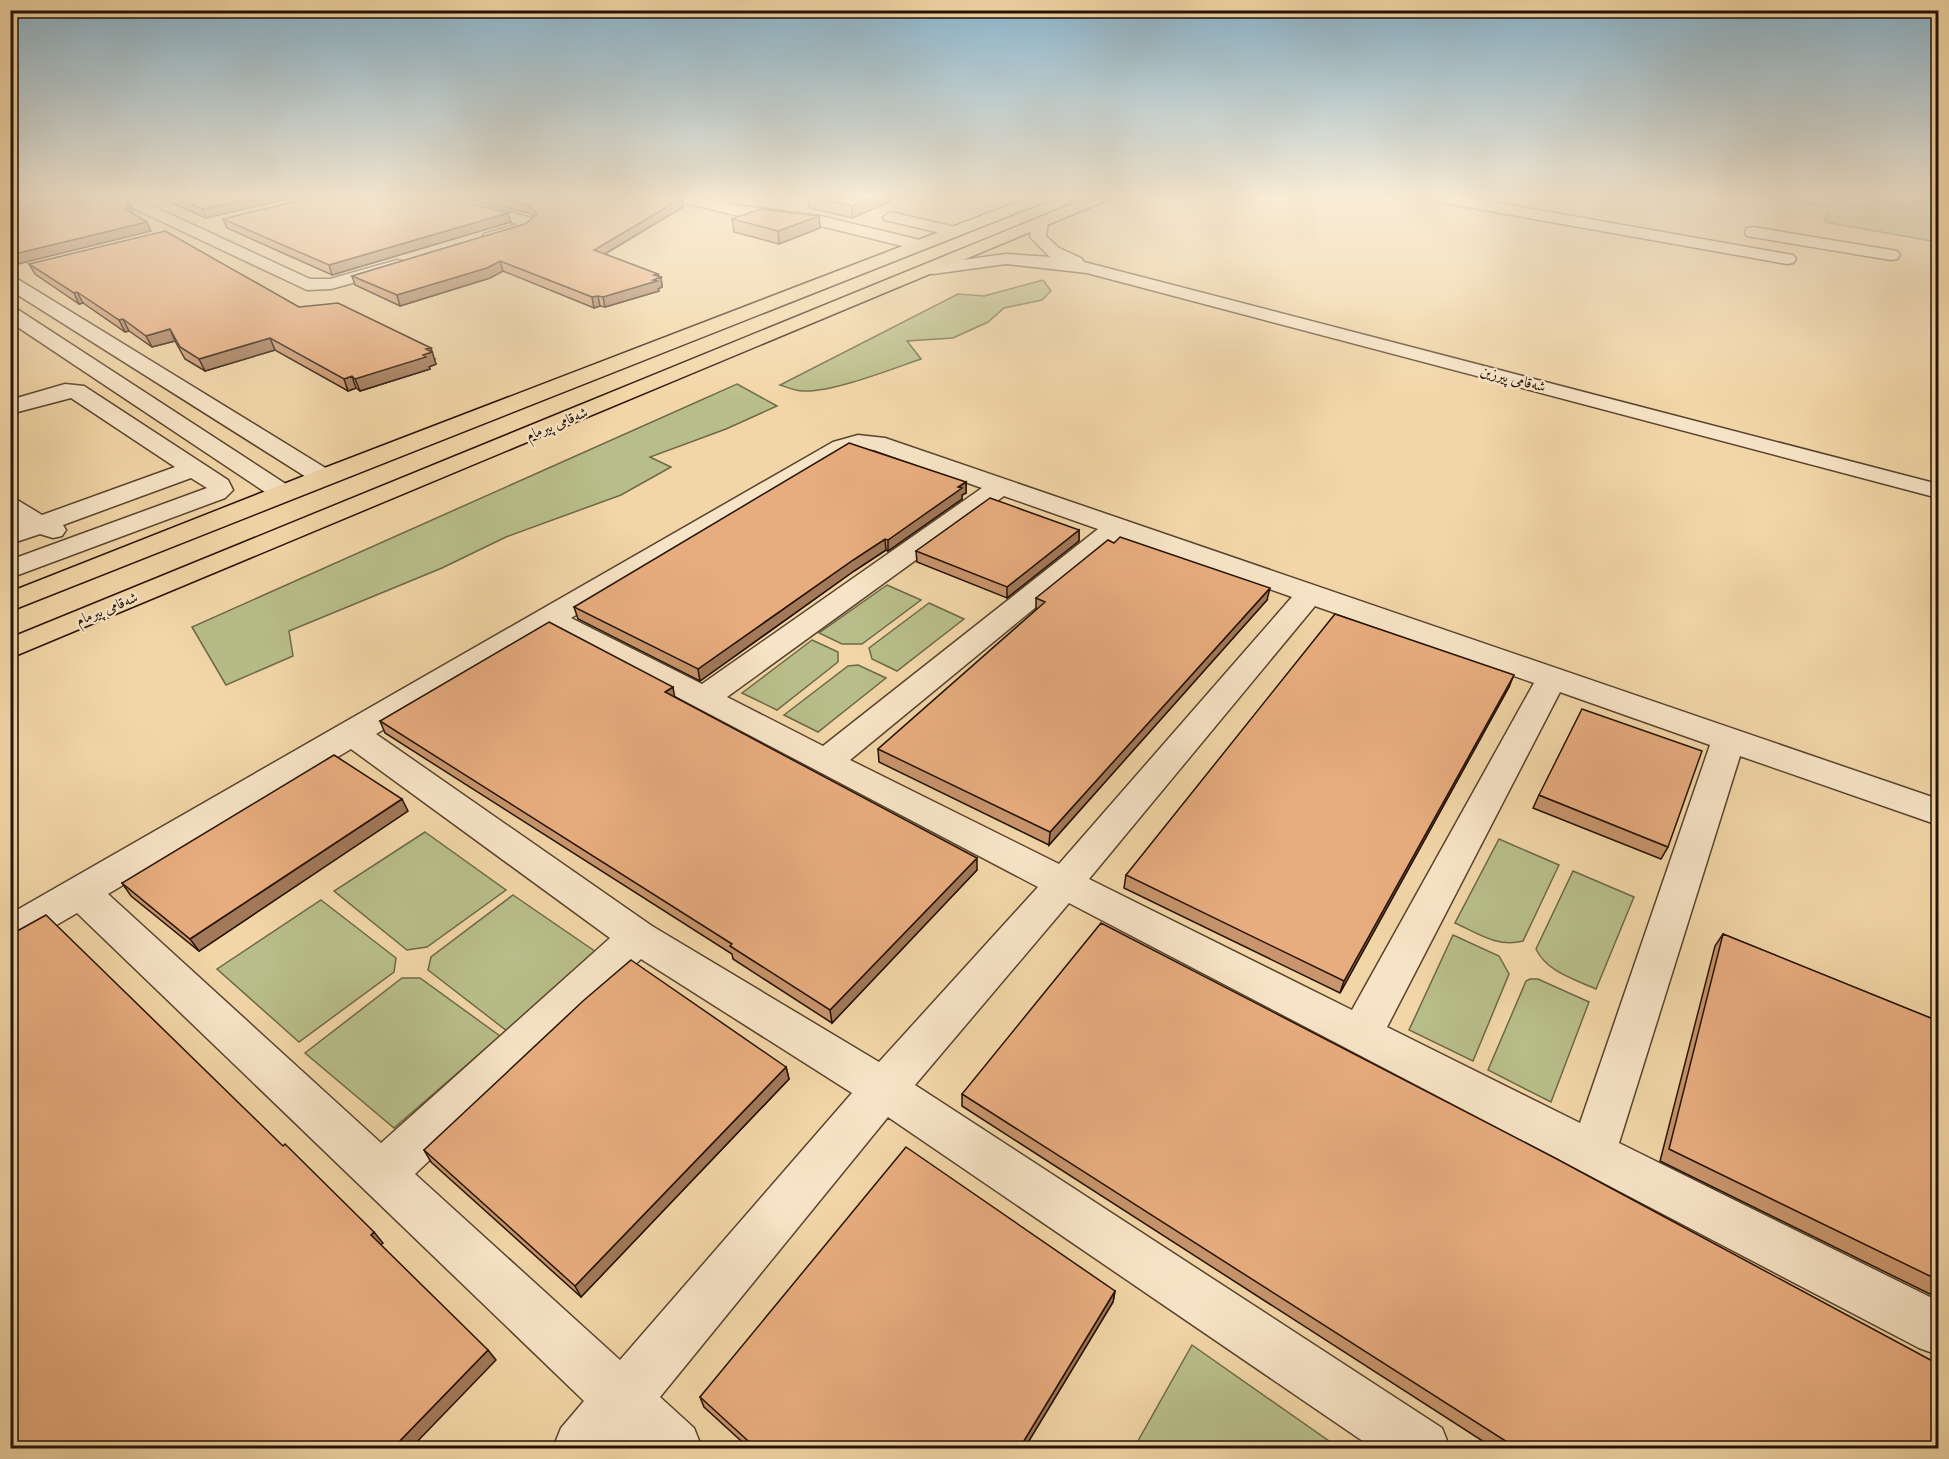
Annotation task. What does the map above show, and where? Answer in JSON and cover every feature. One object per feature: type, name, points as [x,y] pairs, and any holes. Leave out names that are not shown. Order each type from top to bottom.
[{"type":"highway","name":"شەقامی پیرمام","points":[[17,590],[109,563],[322,477],[866,265]]},
{"type":"highway","name":"شەقامی پیرمام","points":[[10,649],[942,265]]},
{"type":"street","points":[[267,265],[311,286],[331,284],[398,265]]},
{"type":"street","points":[[933,269],[965,265]]},
{"type":"street","points":[[1068,265],[1088,268]]},
{"type":"street","points":[[1082,265],[1088,268]]},
{"type":"street","name":"شەقامی پیرزین","points":[[1088,268],[1938,491]]},
{"type":"street","points":[[14,275],[120,351],[322,477]]},
{"type":"street","points":[[10,313],[284,493]]},
{"type":"street","points":[[83,362],[120,351]]},
{"type":"street","points":[[106,376],[143,365]]},
{"type":"street","points":[[10,407],[65,391],[76,391],[192,470],[219,485],[220,490],[10,570]]},
{"type":"street","points":[[10,933],[851,443],[877,443],[1938,812]]},
{"type":"street","points":[[10,536],[192,470]]},
{"type":"street","points":[[704,698],[1001,486]]},
{"type":"street","points":[[10,506],[22,516],[82,543],[109,563]]},
{"type":"street","points":[[826,762],[1117,527]]},
{"type":"street","points":[[580,1449],[884,1089],[1064,883],[1310,594]]},
{"type":"street","points":[[549,618],[826,762],[1362,1033],[1938,1329]]},
{"type":"street","points":[[1362,1033],[1552,678]]},
{"type":"street","points":[[352,733],[638,937],[884,1089],[1422,1449]]},
{"type":"street","points":[[1593,1152],[1729,739]]},
{"type":"street","points":[[81,892],[674,1449]]},
{"type":"street","points":[[382,1174],[638,937]]},
{"type":"green space","points":[[1043,280],[1051,291],[1042,300],[1004,308],[988,322],[953,338],[907,341],[921,359],[862,380],[815,391],[794,390],[780,385],[958,294],[984,296]]},
{"type":"green space","points":[[737,384],[777,406],[726,429],[650,457],[671,467],[621,495],[506,537],[442,568],[289,631],[293,656],[226,685],[192,627]]},
{"type":"green space","points":[[887,585],[921,600],[862,644],[842,644],[819,633]]},
{"type":"green space","points":[[929,603],[964,619],[897,671],[872,659],[869,648]]},
{"type":"green space","points":[[812,640],[838,652],[838,662],[777,710],[742,693]]},
{"type":"green space","points":[[858,665],[886,678],[818,732],[784,715],[848,666]]},
{"type":"green space","points":[[425,832],[506,890],[427,947],[407,950],[334,891]]},
{"type":"green space","points":[[1499,839],[1559,865],[1523,941],[1514,943],[1496,941],[1455,923]]},
{"type":"green space","points":[[1573,871],[1634,897],[1596,989],[1554,969],[1547,964],[1536,949]]},
{"type":"green space","points":[[513,895],[599,954],[507,1031],[428,970],[431,957]]},
{"type":"green space","points":[[321,900],[396,958],[394,972],[299,1042],[217,969]]},
{"type":"green space","points":[[1453,935],[1499,956],[1509,974],[1473,1061],[1409,1030]]},
{"type":"green space","points":[[402,978],[420,978],[500,1036],[394,1128],[305,1053]]},
{"type":"green space","points":[[1538,979],[1589,1002],[1551,1102],[1488,1070],[1526,981]]},
{"type":"green space","points":[[1192,1345],[1339,1448],[1134,1448]]},
{"type":"building","points":[[31,265],[225,265],[299,307],[338,303],[431,348],[426,349],[432,352],[423,355],[426,357],[355,379],[352,376],[344,379],[270,338],[199,359],[180,347],[170,329],[146,336],[123,319],[119,320],[77,292],[74,293]]},
{"type":"building","points":[[388,265],[492,265],[397,295],[352,276]]},
{"type":"building","points":[[510,265],[634,265],[661,277],[653,280],[657,281],[603,297],[592,297]]},
{"type":"building","points":[[849,443],[966,482],[958,487],[962,488],[888,540],[885,539],[853,560],[698,669],[574,607]]},
{"type":"building","points":[[990,498],[1079,530],[1007,587],[916,551]]},
{"type":"building","points":[[1120,537],[1270,588],[1050,832],[878,749],[1045,602],[1036,598],[1108,540],[1114,543]]},
{"type":"building","points":[[1335,614],[1514,675],[1344,981],[1126,875]]},
{"type":"building","points":[[549,622],[673,687],[665,692],[977,858],[830,1010],[730,946],[732,944],[380,721]]},
{"type":"building","points":[[1582,709],[1702,751],[1668,847],[1539,795]]},
{"type":"building","points":[[334,755],[402,799],[190,939],[122,883]]},
{"type":"building","points":[[46,915],[283,1146],[285,1144],[374,1232],[371,1235],[488,1350],[392,1449],[10,1449],[10,935]]},
{"type":"building","points":[[1101,923],[1555,1158],[1938,1364],[1938,1449],[1518,1449],[962,1094]]},
{"type":"building","points":[[1723,934],[1938,1021],[1938,1280],[1669,1149]]},
{"type":"building","points":[[631,960],[786,1067],[575,1286],[424,1150],[583,1001]]},
{"type":"building","points":[[906,1147],[1115,1291],[1019,1449],[757,1449],[700,1397]]}]
